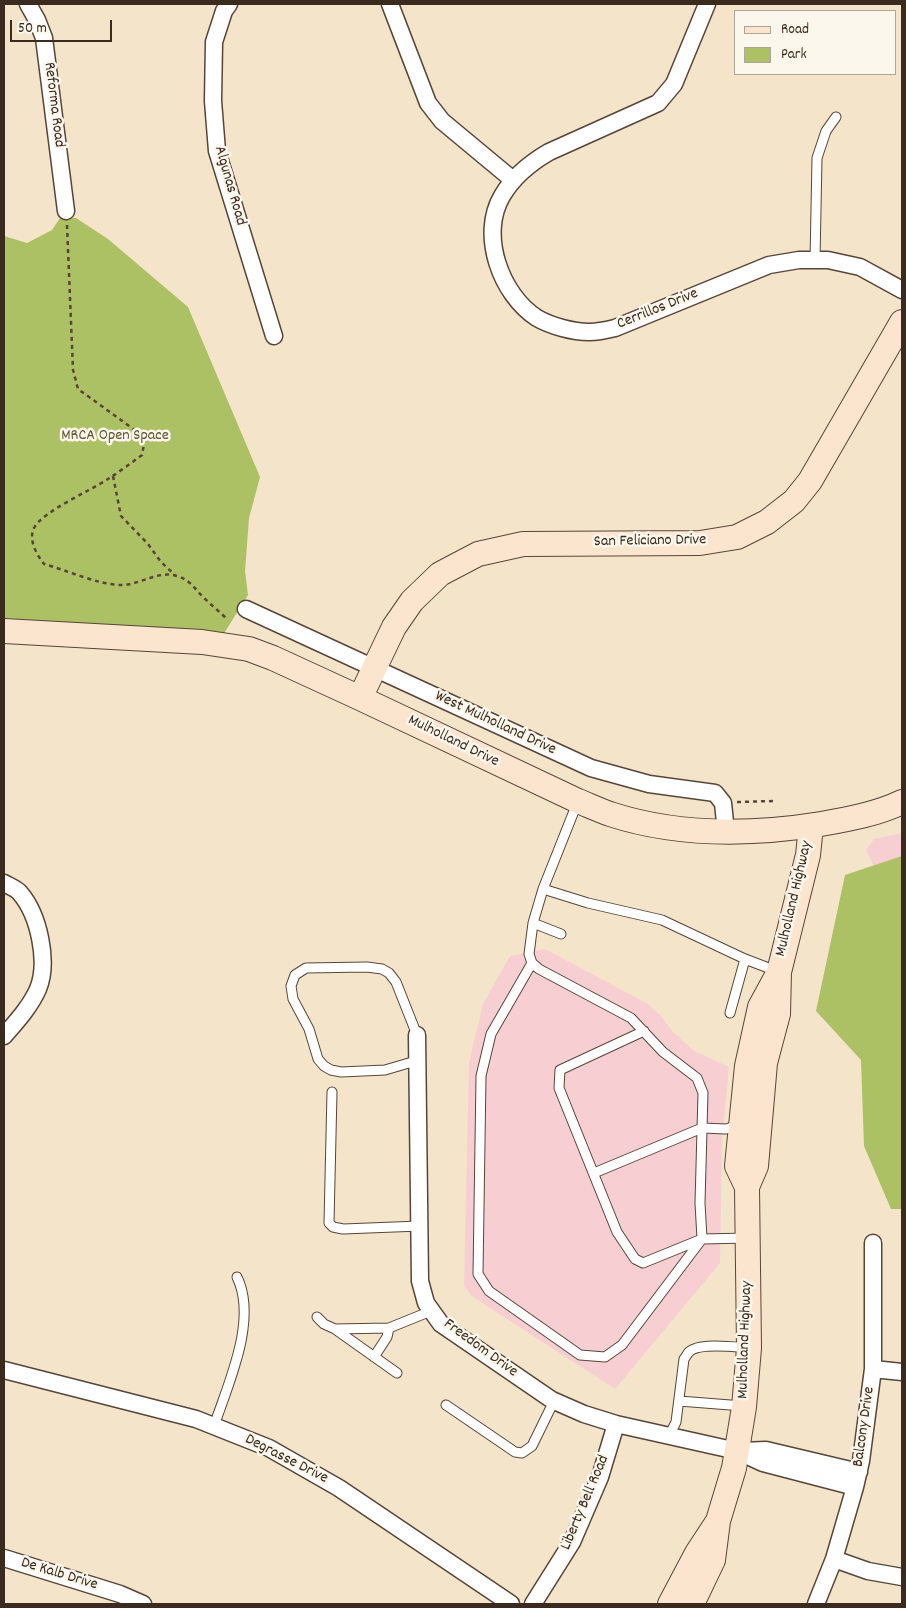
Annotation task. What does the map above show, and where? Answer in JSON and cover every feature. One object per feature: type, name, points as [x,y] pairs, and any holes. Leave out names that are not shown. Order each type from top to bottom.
[{"type":"main road","name":"San Feliciano Drive","points":[[360,698],[394,626],[412,600],[440,574],[478,554],[523,544],[700,543],[737,537],[767,522],[794,501],[810,481],[902,322]]},
{"type":"main road","name":"Mulholland Drive","points":[[4,631],[192,641],[249,649],[360,698],[578,801],[610,814],[638,821],[676,828],[726,832],[776,830],[853,819],[891,808],[902,802]]},
{"type":"main road","name":"Mulholland Highway","points":[[692,1604],[713,1560],[718,1521],[734,1468],[744,1406],[749,1348],[747,1187],[756,1166],[765,1063],[778,1014],[779,972],[808,855],[811,826]]},
{"type":"main road","name":"Mulholland Highway","points":[[747,1187],[737,1166],[747,1066],[760,1007],[779,972]]},
{"type":"main road","name":"Mulholland Highway","points":[[670,1604],[697,1553],[718,1521]]},
{"type":"street","name":"Reforma Road","points":[[28,4],[44,38],[66,211]]},
{"type":"street","name":"Algunas Road","points":[[229,4],[224,11],[214,42],[213,101],[218,151],[274,336]]},
{"type":"street","points":[[390,4],[428,103],[442,121],[513,180]]},
{"type":"street","name":"Cerrillos Drive","points":[[707,4],[674,84],[658,103],[549,152],[534,161],[513,180],[501,198],[494,222],[494,244],[498,268],[506,285],[518,301],[537,318],[562,328],[588,332],[615,328],[769,264],[799,260],[828,260],[860,268],[902,290]]},
{"type":"street","name":"West Mulholland Drive","points":[[246,609],[591,768],[649,784],[715,793],[723,803],[726,832]]},
{"type":"street","points":[[4,883],[20,892],[37,922],[43,957],[39,987],[25,1013],[4,1036]]},
{"type":"street","name":"Freedom Drive","points":[[417,1035],[419,1060],[420,1281],[426,1303],[442,1324],[554,1401],[584,1414],[616,1424],[737,1451],[763,1463],[857,1479]]},
{"type":"street","name":"Balcony Drive","points":[[816,1604],[834,1559],[857,1479],[873,1369],[873,1243]]},
{"type":"street","points":[[873,1369],[902,1372]]},
{"type":"street","name":"Degrasse Drive","points":[[4,1370],[196,1419],[270,1448],[340,1488],[511,1604]]},
{"type":"street","name":"Liberty Bell Road","points":[[533,1604],[572,1542],[600,1477],[616,1424]]},
{"type":"street","name":"De Kalb Drive","points":[[4,1558],[120,1594],[142,1604]]},
{"type":"street","points":[[834,1559],[868,1570],[902,1577]]},
{"type":"lane","points":[[814,260],[817,158],[826,131],[836,117]]},
{"type":"lane","points":[[532,963],[491,1034],[481,1076],[478,1274],[489,1291],[580,1355],[605,1358],[622,1345],[702,1239],[700,1203],[703,1093],[697,1078],[663,1052],[631,1018],[539,969],[532,963],[529,954],[532,923],[543,889],[578,801]]},
{"type":"lane","points":[[543,889],[588,903],[662,920],[745,959],[779,972]]},
{"type":"lane","points":[[532,923],[561,934]]},
{"type":"lane","points":[[730,1012],[745,959]]},
{"type":"lane","points":[[417,1035],[396,982],[389,973],[382,969],[367,967],[306,968],[295,975],[290,986],[293,999],[309,1029],[318,1059],[324,1066],[341,1072],[385,1070],[419,1060]]},
{"type":"lane","points":[[644,1032],[560,1070],[559,1088],[617,1232],[635,1259],[643,1264],[702,1239],[748,1238]]},
{"type":"lane","points":[[332,1092],[329,1223],[333,1227],[343,1229],[420,1226]]},
{"type":"lane","points":[[594,1173],[702,1128],[726,1129],[741,1124]]},
{"type":"lane","points":[[214,1426],[239,1351],[243,1329],[244,1302],[241,1285],[237,1277]]},
{"type":"lane","points":[[335,1329],[389,1328],[432,1311]]},
{"type":"lane","points":[[317,1317],[324,1324],[335,1329],[398,1373]]},
{"type":"lane","points":[[374,1356],[387,1337],[389,1328]]},
{"type":"lane","points":[[669,1436],[676,1422],[684,1359],[689,1352],[707,1346],[749,1348]]},
{"type":"lane","points":[[446,1405],[515,1452],[522,1453],[532,1446],[554,1401]]},
{"type":"lane","points":[[679,1401],[744,1406]]},
{"type":"path","points":[[66,211],[73,370],[78,389],[143,436],[144,444],[142,455],[113,476],[43,519],[34,529],[32,538],[38,555],[44,564],[109,584],[122,585],[148,580],[161,574],[176,576],[192,583],[201,595],[228,620]]},
{"type":"path","points":[[113,476],[121,516],[148,544],[161,562],[176,576]]},
{"type":"path","points":[[737,802],[775,801]]},
{"type":"shaded area","points":[[902,833],[902,921],[866,850],[874,839]]},
{"type":"shaded area","points":[[545,949],[648,1004],[660,1015],[673,1032],[694,1051],[729,1067],[722,1139],[720,1263],[615,1389],[473,1297],[464,1286],[469,1063],[483,1004],[510,956]]},
{"type":"green space","name":"MRCA Open Space","points":[[60,218],[76,218],[108,239],[188,307],[260,477],[249,518],[245,571],[248,595],[223,635],[4,618],[4,236],[27,243],[52,230]]},
{"type":"green space","points":[[902,856],[902,1209],[891,1209],[864,1146],[861,1060],[816,1011],[845,875]]}]
